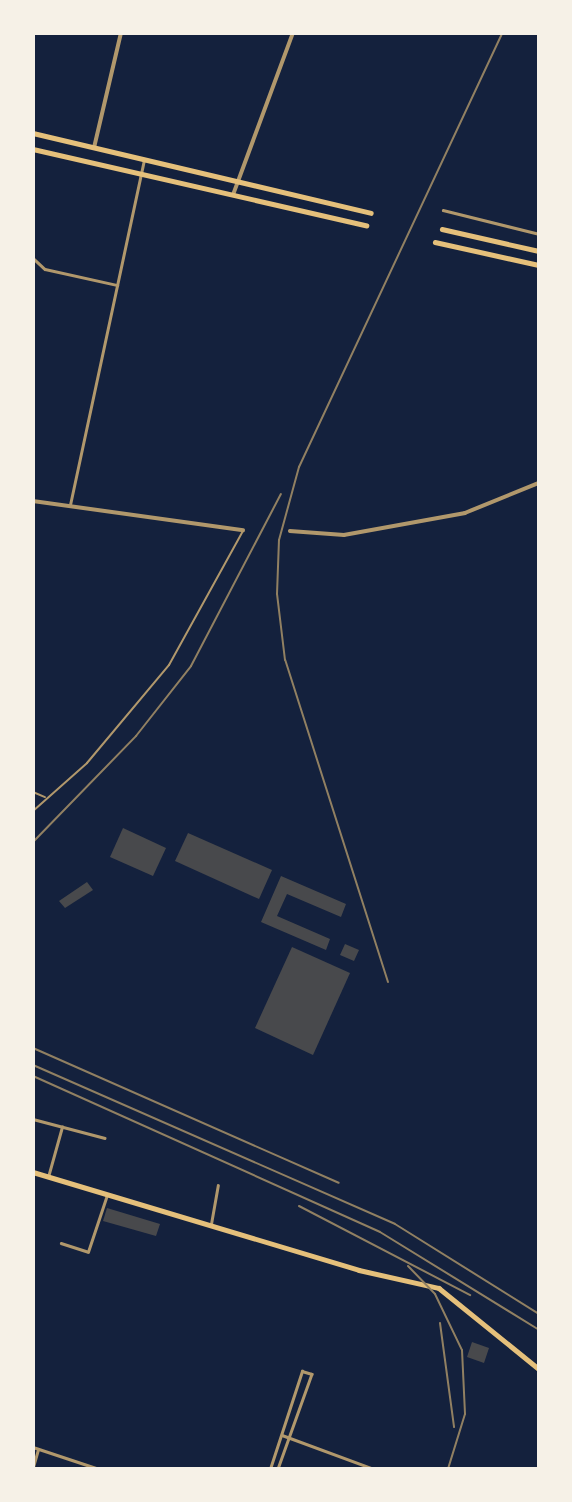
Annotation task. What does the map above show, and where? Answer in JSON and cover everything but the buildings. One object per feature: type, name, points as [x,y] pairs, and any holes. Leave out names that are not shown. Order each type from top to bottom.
[{"type":"main road","points":[[33,133],[371,213]]},
{"type":"main road","points":[[33,149],[366,225]]},
{"type":"main road","points":[[442,229],[539,251]]},
{"type":"main road","points":[[435,242],[539,265]]},
{"type":"main road","points":[[33,1172],[359,1270],[439,1287],[539,1369]]},
{"type":"street","points":[[94,148],[121,33]]},
{"type":"street","points":[[233,195],[293,33]]},
{"type":"street","points":[[70,505],[144,160]]},
{"type":"street","points":[[443,210],[539,234]]},
{"type":"street","points":[[33,258],[45,268],[117,285]]},
{"type":"street","points":[[290,531],[344,535],[465,513],[539,483]]},
{"type":"street","points":[[33,501],[243,530]]},
{"type":"street","points":[[33,1119],[105,1138]]},
{"type":"street","points":[[48,1177],[62,1126]]},
{"type":"street","points":[[211,1224],[218,1185]]},
{"type":"street","points":[[61,1243],[88,1252],[107,1195]]},
{"type":"street","points":[[270,1469],[302,1371],[312,1374],[278,1469]]},
{"type":"street","points":[[282,1435],[374,1469]]},
{"type":"street","points":[[33,1447],[99,1469]]},
{"type":"street","points":[[33,1466],[38,1449]]},
{"type":"lane","points":[[33,811],[87,762],[169,665],[243,530]]},
{"type":"lane","points":[[33,792],[46,798]]},
{"type":"railway","points":[[388,982],[285,660],[277,594],[279,540],[299,467],[502,33]]},
{"type":"railway","points":[[33,842],[136,736],[191,666],[281,494]]},
{"type":"railway","points":[[33,1048],[339,1183]]},
{"type":"railway","points":[[33,1065],[395,1224],[539,1314]]},
{"type":"railway","points":[[33,1076],[380,1232],[539,1330]]},
{"type":"railway","points":[[299,1206],[470,1295]]},
{"type":"railway","points":[[408,1266],[435,1294],[462,1350],[465,1414],[448,1469]]},
{"type":"railway","points":[[440,1323],[454,1427]]}]
